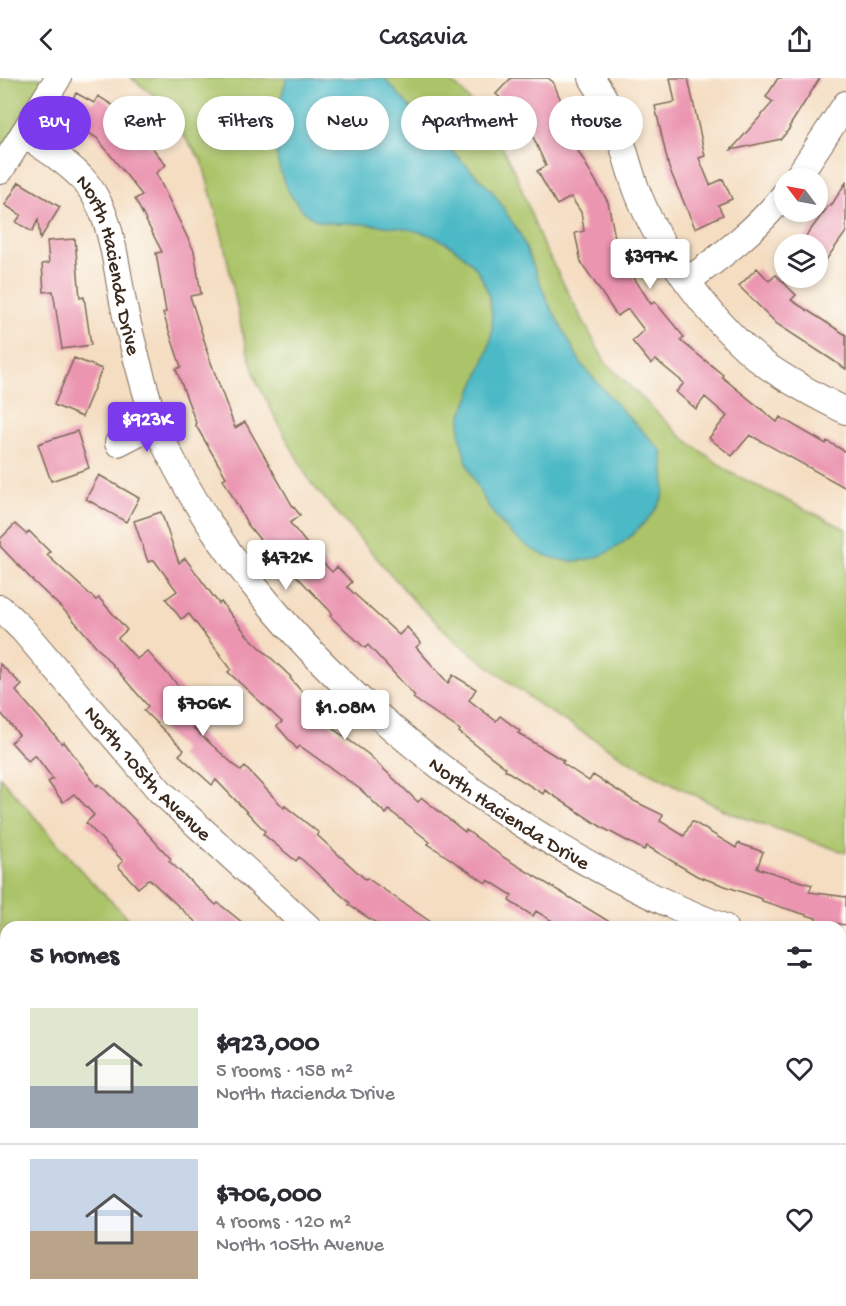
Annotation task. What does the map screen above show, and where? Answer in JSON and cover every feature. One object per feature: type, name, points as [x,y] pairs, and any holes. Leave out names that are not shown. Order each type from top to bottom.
[{"type":"street","points":[[47,96],[58,78]]},
{"type":"street","points":[[598,80],[639,195],[654,230],[687,281],[726,328],[763,362],[801,388],[846,411]]},
{"type":"street","points":[[804,168],[846,104]]},
{"type":"street","points":[[0,171],[18,142]]},
{"type":"street","name":"North Hacienda Drive","points":[[46,150],[82,178],[101,210],[117,260],[133,345],[155,424],[190,493],[232,558],[271,607],[369,706],[459,780],[531,831],[615,878],[711,921]]},
{"type":"street","points":[[687,281],[749,233],[774,206]]},
{"type":"street","points":[[118,443],[155,424]]},
{"type":"street","name":"North 105th Avenue","points":[[0,608],[22,629],[160,791],[301,921]]},
{"type":"green space","points":[[0,78],[47,78],[36,96],[18,96],[18,124],[0,152]]},
{"type":"green space","points":[[131,78],[445,78],[461,90],[466,96],[401,96],[401,150],[504,150],[517,177],[542,243],[605,362],[682,437],[731,473],[846,529],[846,853],[728,812],[634,764],[542,707],[458,643],[416,603],[311,483],[257,382],[243,336],[223,239],[202,161],[185,137],[185,96],[155,96]]},
{"type":"green space","points":[[0,777],[85,875],[131,921],[0,921]]},
{"type":"water","points":[[287,78],[384,78],[401,97],[401,150],[451,150],[493,192],[520,234],[549,304],[582,365],[662,451],[665,485],[661,501],[644,523],[615,548],[594,558],[573,561],[553,558],[533,550],[515,537],[499,520],[484,499],[466,460],[460,428],[462,415],[485,359],[491,337],[492,312],[489,297],[476,268],[460,252],[431,236],[399,228],[324,222],[308,215],[289,192],[278,164],[276,150],[294,150],[294,96],[282,96]]},
{"type":"building","points":[[511,78],[548,78],[553,82],[559,96],[549,96],[549,150],[577,150],[608,202],[618,253],[651,304],[655,302],[684,337],[680,340],[777,422],[780,417],[826,444],[827,441],[846,452],[846,488],[750,435],[732,456],[709,438],[727,416],[705,397],[696,409],[676,392],[684,383],[656,360],[651,364],[632,341],[644,330],[628,309],[617,316],[581,262],[575,233],[584,231],[581,212],[571,197],[557,205],[537,171],[546,166],[537,146],[537,96],[498,96],[496,94]]},
{"type":"building","points":[[670,78],[688,78],[705,156],[699,158],[710,185],[723,179],[732,199],[718,205],[723,215],[695,228],[669,168],[655,106],[675,102]]},
{"type":"building","points":[[778,78],[820,78],[781,139],[731,150],[773,102],[766,97]]},
{"type":"building","points":[[98,96],[103,99],[103,146],[91,134],[91,101],[94,103]]},
{"type":"building","points":[[106,150],[154,150],[166,165],[156,173],[194,251],[201,294],[190,296],[206,349],[235,428],[245,422],[300,515],[290,523],[306,545],[332,572],[337,567],[352,582],[347,587],[399,635],[407,627],[421,643],[416,647],[448,683],[453,675],[476,689],[469,700],[496,721],[500,716],[520,731],[518,733],[564,761],[562,763],[589,781],[593,775],[634,801],[663,815],[660,821],[684,836],[692,821],[736,848],[738,843],[763,852],[757,868],[812,885],[809,892],[846,897],[846,921],[816,921],[816,918],[762,901],[762,899],[697,876],[647,846],[644,850],[603,828],[545,790],[543,794],[505,770],[506,768],[459,732],[460,730],[413,698],[415,696],[368,645],[365,648],[330,616],[332,613],[284,563],[281,565],[248,525],[223,479],[226,477],[195,424],[176,369],[181,367],[163,313],[166,312],[156,253],[162,252],[135,199],[142,195]]},
{"type":"building","points":[[19,182],[60,207],[40,239],[38,220],[32,232],[16,222],[21,215],[5,205]]},
{"type":"building","points":[[846,182],[846,232],[828,257],[828,234],[808,234],[816,222],[828,222],[828,207],[830,204],[831,206]]},
{"type":"building","points":[[75,239],[80,298],[84,297],[91,345],[62,349],[53,291],[44,292],[42,264],[49,263],[47,241]]},
{"type":"building","points":[[757,268],[769,281],[774,277],[774,288],[789,288],[796,295],[791,300],[846,335],[846,369],[777,324],[739,286]]},
{"type":"building","points":[[74,358],[102,369],[82,417],[54,405]]},
{"type":"building","points":[[77,431],[89,468],[51,481],[38,444]]},
{"type":"building","points":[[99,475],[139,498],[126,522],[86,499]]},
{"type":"building","points":[[161,512],[179,563],[185,558],[219,604],[221,602],[247,635],[291,677],[335,730],[368,754],[418,802],[422,798],[465,832],[466,830],[503,857],[608,921],[552,921],[536,911],[533,916],[509,901],[512,895],[488,880],[486,883],[428,844],[430,842],[389,810],[386,814],[360,789],[300,746],[297,749],[277,726],[282,722],[228,672],[231,669],[189,614],[181,619],[166,599],[177,591],[154,560],[148,562],[134,521]]},
{"type":"building","points":[[15,524],[26,534],[29,531],[50,552],[47,555],[96,600],[99,598],[127,630],[118,638],[137,659],[147,651],[184,692],[200,705],[188,717],[196,725],[193,728],[241,771],[245,767],[284,808],[285,806],[319,833],[317,835],[365,879],[367,878],[429,921],[373,921],[349,905],[350,903],[299,857],[296,861],[263,834],[265,831],[216,780],[212,785],[179,755],[184,750],[144,711],[148,706],[69,615],[0,546],[0,539]]},
{"type":"building","points":[[0,664],[22,685],[16,691],[62,744],[64,742],[97,786],[99,784],[138,823],[171,859],[169,861],[216,905],[218,903],[240,921],[194,921],[149,879],[138,888],[118,866],[123,861],[86,823],[94,815],[74,794],[63,802],[48,782],[53,779],[35,755],[28,761],[11,742],[19,735],[0,712]]}]
